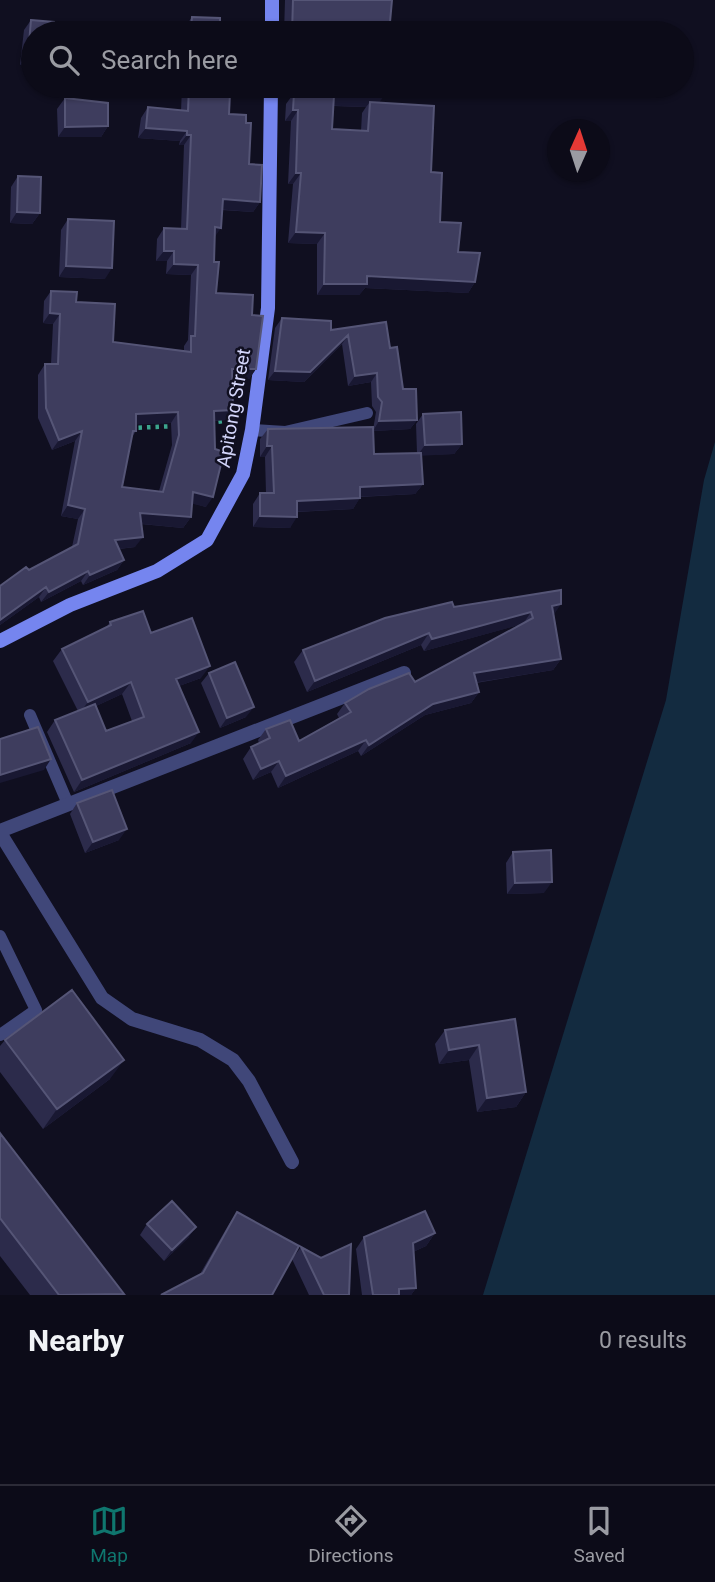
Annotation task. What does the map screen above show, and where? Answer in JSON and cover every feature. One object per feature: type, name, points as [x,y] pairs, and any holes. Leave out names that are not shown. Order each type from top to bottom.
[{"type":"street","points":[[272,0],[272,21]]},
{"type":"street","name":"Apitong Street","points":[[0,642],[70,605],[157,571],[207,540],[243,474],[253,423],[268,308],[271,98]]},
{"type":"street","points":[[292,1162],[249,1081],[233,1060],[200,1040],[132,1019],[102,998],[0,832],[250,736],[404,673]]},
{"type":"lane","points":[[253,423],[285,432],[367,413]]},
{"type":"lane","points":[[30,715],[68,804]]},
{"type":"lane","points":[[0,936],[36,1010],[0,1034]]},
{"type":"path","points":[[206,423],[253,423]]},
{"type":"path","points":[[125,428],[183,425]]},
{"type":"water","points":[[715,442],[715,1295],[483,1295],[666,700],[704,480]]},
{"type":"building","points":[[293,0],[392,0],[390,21],[292,21]]},
{"type":"building","points":[[192,17],[220,18],[220,21],[192,21]]},
{"type":"building","points":[[65,98],[108,103],[108,126],[65,127]]},
{"type":"building","points":[[189,98],[230,98],[229,114],[246,115],[246,123],[251,123],[249,164],[262,165],[260,202],[223,199],[221,228],[215,227],[214,262],[219,262],[216,293],[253,295],[252,315],[263,316],[256,369],[232,369],[233,410],[214,411],[215,449],[224,452],[213,497],[193,492],[191,517],[140,513],[143,537],[115,540],[124,560],[90,575],[88,571],[49,592],[46,587],[0,620],[0,586],[26,567],[29,570],[78,544],[85,509],[68,505],[82,431],[59,440],[46,408],[45,364],[58,364],[60,314],[50,313],[51,291],[77,292],[76,302],[115,304],[113,342],[191,352],[191,336],[195,336],[198,265],[174,264],[174,251],[164,251],[164,228],[187,229],[191,135],[187,135],[187,131],[146,128],[148,107],[188,111]],"holes":[[[178,412],[179,435],[163,492],[122,487],[133,431],[136,431],[136,414]]]},
{"type":"building","points":[[294,98],[334,98],[332,129],[368,131],[370,102],[434,106],[431,172],[442,173],[440,222],[461,223],[458,252],[480,253],[475,282],[367,276],[367,284],[324,284],[325,233],[296,232],[301,173],[296,173],[298,110],[293,110]]},
{"type":"building","points":[[18,176],[41,177],[40,213],[17,212]]},
{"type":"building","points":[[68,219],[114,221],[112,268],[66,266]]},
{"type":"building","points":[[282,318],[331,321],[331,330],[386,322],[390,348],[397,347],[403,389],[416,389],[417,420],[379,421],[382,402],[378,397],[377,373],[355,376],[348,335],[310,372],[275,371]]},
{"type":"building","points":[[461,412],[462,444],[425,445],[423,414]]},
{"type":"building","points":[[373,427],[374,454],[421,453],[423,484],[360,487],[360,498],[297,501],[297,517],[260,516],[260,493],[274,493],[272,446],[267,446],[268,429]]},
{"type":"building","points":[[561,590],[561,604],[552,606],[561,659],[474,673],[479,692],[433,704],[369,745],[366,740],[286,776],[279,761],[261,769],[251,747],[270,738],[266,729],[290,720],[299,741],[351,712],[345,703],[369,689],[409,673],[415,682],[533,618],[531,612],[432,639],[429,633],[315,681],[303,650],[385,618],[452,602],[454,607]]},
{"type":"building","points":[[143,611],[151,633],[192,618],[210,666],[176,679],[199,732],[82,780],[55,720],[95,704],[106,731],[144,717],[131,682],[88,702],[62,649],[111,625],[110,622]]},
{"type":"building","points":[[235,662],[254,707],[227,718],[209,673]]},
{"type":"building","points":[[38,727],[51,759],[0,775],[0,739]]},
{"type":"building","points":[[112,790],[127,829],[93,842],[77,803]]},
{"type":"building","points":[[551,850],[552,882],[515,883],[513,852]]},
{"type":"building","points":[[72,990],[124,1060],[57,1109],[5,1040]]},
{"type":"building","points":[[515,1019],[526,1092],[487,1098],[479,1045],[449,1050],[445,1030]]},
{"type":"building","points":[[0,1133],[124,1294],[59,1295],[0,1218]]},
{"type":"building","points":[[172,1201],[196,1227],[172,1250],[147,1224]]},
{"type":"building","points":[[425,1211],[435,1233],[413,1243],[416,1288],[399,1289],[399,1295],[373,1295],[364,1237]]},
{"type":"building","points":[[237,1212],[299,1246],[272,1295],[161,1295],[203,1273]]},
{"type":"building","points":[[351,1244],[349,1295],[324,1295],[301,1247],[321,1258]]}]
